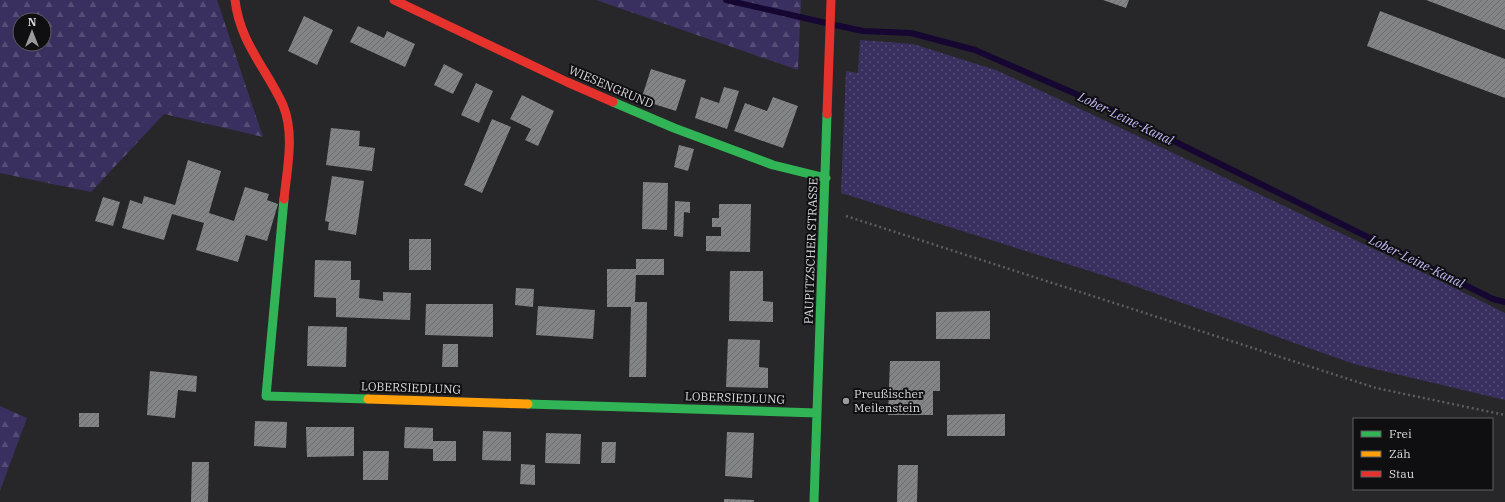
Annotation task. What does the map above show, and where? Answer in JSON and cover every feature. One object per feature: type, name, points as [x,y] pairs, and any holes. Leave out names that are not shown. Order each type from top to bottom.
[{"type":"street","name":"LOBERSIEDLUNG","points":[[235,0],[243,34],[283,106],[290,134],[266,396],[818,413]]},
{"type":"street","name":"WIESENGRUND","points":[[394,0],[567,82],[674,128],[773,165],[826,178]]},
{"type":"street","name":"PAUPITZSCHER STRASSE","points":[[814,502],[831,0]]},
{"type":"path","points":[[824,209],[1376,388],[1505,415]]},
{"type":"green space","points":[[0,0],[217,0],[263,137],[164,114],[91,192],[0,173]]},
{"type":"green space","points":[[596,0],[801,0],[798,70]]},
{"type":"green space","points":[[860,40],[913,44],[996,70],[1104,120],[1505,313],[1505,400],[1354,364],[1115,279],[841,193],[846,71],[858,73]]},
{"type":"green space","points":[[0,406],[27,418],[0,491]]},
{"type":"building","points":[[1103,0],[1129,0],[1126,8]]},
{"type":"building","points":[[1426,0],[1505,0],[1505,30]]},
{"type":"building","points":[[1380,11],[1505,59],[1505,98],[1367,46]]},
{"type":"building","points":[[304,16],[333,30],[317,65],[288,51]]},
{"type":"building","points":[[358,26],[384,38],[387,31],[415,44],[405,67],[350,42]]},
{"type":"building","points":[[444,64],[463,74],[453,94],[434,85]]},
{"type":"building","points":[[651,69],[686,80],[676,111],[641,100]]},
{"type":"building","points":[[476,83],[493,91],[479,123],[461,115]]},
{"type":"building","points":[[724,87],[739,91],[727,129],[695,118],[701,97],[719,103]]},
{"type":"building","points":[[522,95],[554,111],[538,146],[525,140],[531,129],[510,119]]},
{"type":"building","points":[[773,97],[798,106],[783,148],[734,131],[745,103],[767,111]]},
{"type":"building","points":[[492,119],[511,127],[482,193],[464,185]]},
{"type":"building","points":[[331,128],[360,131],[359,146],[375,148],[372,171],[326,165]]},
{"type":"building","points":[[679,145],[694,149],[688,171],[674,167]]},
{"type":"building","points":[[188,160],[221,171],[209,213],[234,221],[245,187],[269,194],[267,200],[278,204],[267,241],[246,235],[238,262],[196,250],[204,223],[172,214],[164,240],[122,228],[130,200],[142,204],[144,196],[175,205]]},
{"type":"building","points":[[332,176],[364,181],[356,235],[328,230],[329,222],[325,221]]},
{"type":"building","points":[[643,182],[668,183],[667,230],[642,229]]},
{"type":"building","points":[[103,197],[120,202],[113,226],[95,221]]},
{"type":"building","points":[[675,201],[690,202],[690,213],[684,212],[683,237],[674,236]]},
{"type":"building","points":[[719,204],[751,204],[750,252],[706,251],[706,236],[721,236],[721,227],[712,227],[712,218],[719,218]]},
{"type":"building","points":[[409,239],[431,239],[431,270],[409,270]]},
{"type":"building","points":[[636,259],[664,259],[664,275],[636,275],[635,302],[647,302],[646,377],[629,377],[631,307],[607,307],[607,269],[636,269]]},
{"type":"building","points":[[315,260],[351,261],[351,280],[360,280],[359,298],[383,301],[383,292],[411,293],[410,320],[336,317],[336,298],[314,297]]},
{"type":"building","points":[[730,271],[763,271],[763,301],[773,302],[773,322],[729,321]]},
{"type":"building","points":[[516,288],[534,289],[533,307],[515,305]]},
{"type":"building","points":[[426,304],[493,304],[493,337],[425,335]]},
{"type":"building","points":[[538,306],[595,310],[593,339],[536,335]]},
{"type":"building","points":[[990,311],[990,339],[936,339],[936,312]]},
{"type":"building","points":[[308,326],[347,327],[346,367],[307,366]]},
{"type":"building","points":[[728,339],[760,340],[759,367],[768,368],[768,388],[726,387]]},
{"type":"building","points":[[443,344],[458,344],[458,367],[442,367]]},
{"type":"building","points":[[890,361],[940,361],[940,391],[933,391],[933,415],[888,415]]},
{"type":"building","points":[[150,371],[197,376],[196,392],[178,390],[175,418],[147,415]]},
{"type":"building","points":[[79,413],[99,413],[99,427],[79,427]]},
{"type":"building","points":[[1005,414],[1005,436],[947,436],[947,415]]},
{"type":"building","points":[[255,421],[287,422],[286,448],[254,446]]},
{"type":"building","points":[[306,427],[354,427],[354,456],[307,457]]},
{"type":"building","points":[[405,427],[433,428],[433,441],[456,441],[456,461],[433,461],[433,449],[404,448]]},
{"type":"building","points":[[483,431],[511,432],[511,461],[482,460]]},
{"type":"building","points":[[727,432],[754,433],[752,478],[725,476]]},
{"type":"building","points":[[546,433],[581,434],[580,464],[545,463]]},
{"type":"building","points":[[602,442],[616,442],[615,463],[601,463]]},
{"type":"building","points":[[363,451],[389,451],[388,480],[363,480]]},
{"type":"building","points":[[192,462],[209,462],[208,502],[191,502]]},
{"type":"building","points":[[521,464],[535,465],[535,485],[520,484]]},
{"type":"building","points":[[898,465],[918,465],[917,502],[897,502]]},
{"type":"building","points":[[724,499],[754,500],[754,502],[724,502]]},
{"type":"waterway","name":"Lober-Leine-Kanal","points":[[726,0],[826,23]]},
{"type":"waterway","name":"Lober-Leine-Kanal","points":[[835,25],[863,31],[911,33],[975,50],[1099,104],[1493,299],[1505,302]]},
{"type":"traffic: fast","points":[[613,102],[674,128],[773,165],[826,178]]},
{"type":"traffic: fast","points":[[814,502],[827,114]]},
{"type":"traffic: fast","points":[[284,199],[266,396],[368,399]]},
{"type":"traffic: fast","points":[[528,404],[817,413]]},
{"type":"traffic: slow","points":[[368,399],[528,404]]},
{"type":"traffic: jam","points":[[235,0],[242,29],[254,55],[283,105],[287,116],[289,128],[289,152],[284,199]]},
{"type":"traffic: jam","points":[[394,0],[567,82],[613,102]]},
{"type":"traffic: jam","points":[[827,114],[831,0]]},
{"type":"place","name":"Preußischer Meilenstein","points":[[846,401]]}]
